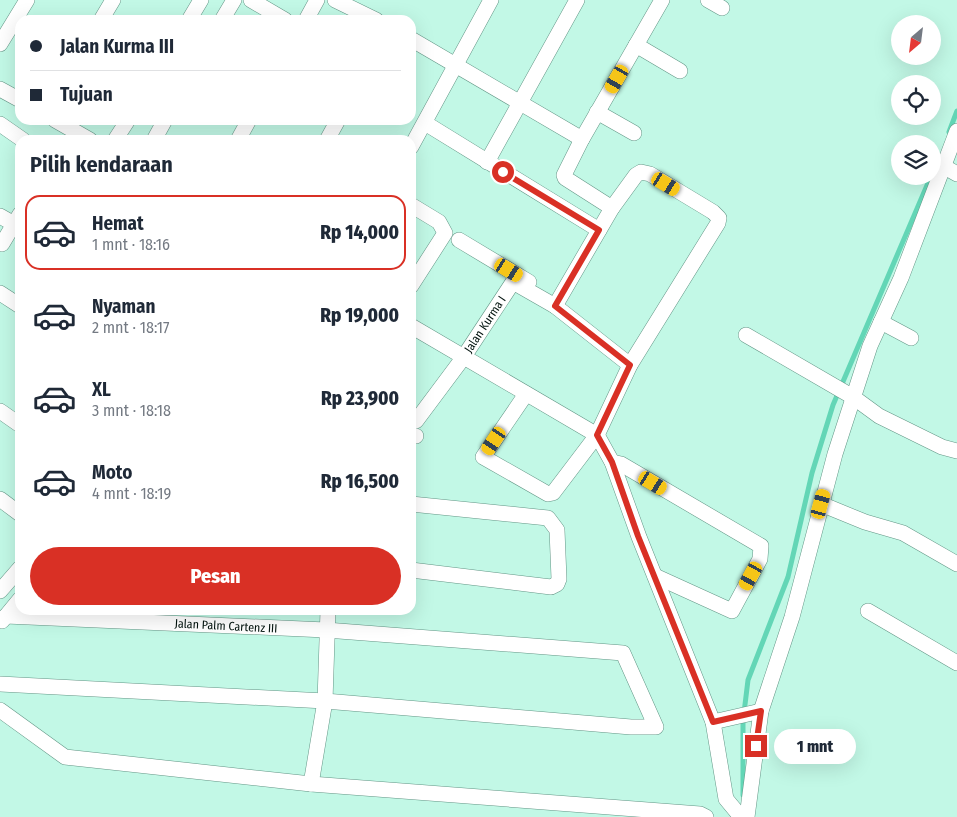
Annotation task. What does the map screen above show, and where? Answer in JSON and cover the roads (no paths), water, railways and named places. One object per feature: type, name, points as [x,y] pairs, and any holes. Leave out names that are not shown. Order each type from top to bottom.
[{"type":"street","points":[[18,15],[27,0]]},
{"type":"street","points":[[104,15],[113,0]]},
{"type":"street","points":[[192,15],[201,0]]},
{"type":"street","points":[[225,15],[234,0]]},
{"type":"street","points":[[251,0],[276,15]]},
{"type":"street","points":[[309,15],[317,0]]},
{"type":"street","points":[[335,0],[366,15]]},
{"type":"street","points":[[416,139],[454,64],[490,0]]},
{"type":"street","points":[[487,162],[577,0]]},
{"type":"street","points":[[612,208],[565,178],[565,173],[597,112],[662,0]]},
{"type":"street","points":[[708,0],[722,8]]},
{"type":"street","points":[[0,44],[15,20]]},
{"type":"street","points":[[416,42],[582,139]]},
{"type":"street","points":[[636,45],[680,71]]},
{"type":"street","points":[[0,89],[15,97]]},
{"type":"street","points":[[597,112],[634,134]]},
{"type":"street","points":[[0,124],[16,135]]},
{"type":"street","points":[[425,124],[599,230]]},
{"type":"street","points":[[64,125],[81,135]]},
{"type":"street","points":[[747,817],[761,711],[792,617],[821,504],[870,346],[901,278],[957,131]]},
{"type":"street","points":[[943,166],[957,174]]},
{"type":"street","points":[[526,394],[483,457],[529,484],[548,494],[553,494],[597,435],[630,365],[718,223],[719,218],[714,212],[650,174],[641,172],[636,175],[612,208],[557,303]]},
{"type":"street","points":[[416,208],[439,222],[445,233],[416,278]]},
{"type":"street","points":[[0,216],[15,219]]},
{"type":"street","points":[[2,244],[15,222]]},
{"type":"street","points":[[459,240],[557,303],[630,365]]},
{"type":"street","name":"Jalan Kurma I","points":[[463,358],[513,282],[557,303]]},
{"type":"street","points":[[0,292],[15,302]]},
{"type":"street","points":[[881,322],[911,338]]},
{"type":"street","points":[[416,329],[597,435],[612,462],[713,722],[726,799],[741,817]]},
{"type":"street","points":[[746,335],[854,397],[879,416],[942,447],[957,451]]},
{"type":"street","points":[[416,421],[463,358]]},
{"type":"street","points":[[0,411],[15,422]]},
{"type":"street","points":[[612,462],[621,464],[761,546],[760,559],[732,611],[655,576]]},
{"type":"street","points":[[0,499],[15,510]]},
{"type":"street","points":[[821,504],[865,522],[903,533],[957,564]]},
{"type":"street","points":[[416,505],[548,518],[557,530],[559,578],[557,584],[551,587],[416,571]]},
{"type":"street","points":[[0,591],[15,574]]},
{"type":"street","points":[[2,617],[15,604]]},
{"type":"street","points":[[868,611],[957,663]]},
{"type":"street","points":[[311,784],[325,701],[328,615]]},
{"type":"street","name":"Jalan Palm Cartenz III","points":[[2,617],[326,630],[623,654],[656,727],[631,727],[325,701]]},
{"type":"street","points":[[0,684],[325,701]]},
{"type":"street","points":[[0,710],[65,757],[311,784],[700,814],[706,817]]},
{"type":"street","points":[[713,722],[761,711]]},
{"type":"waterway","points":[[949,132],[957,111]]},
{"type":"waterway","points":[[743,795],[743,721],[748,680],[788,577],[812,473],[833,405],[927,185]]}]
